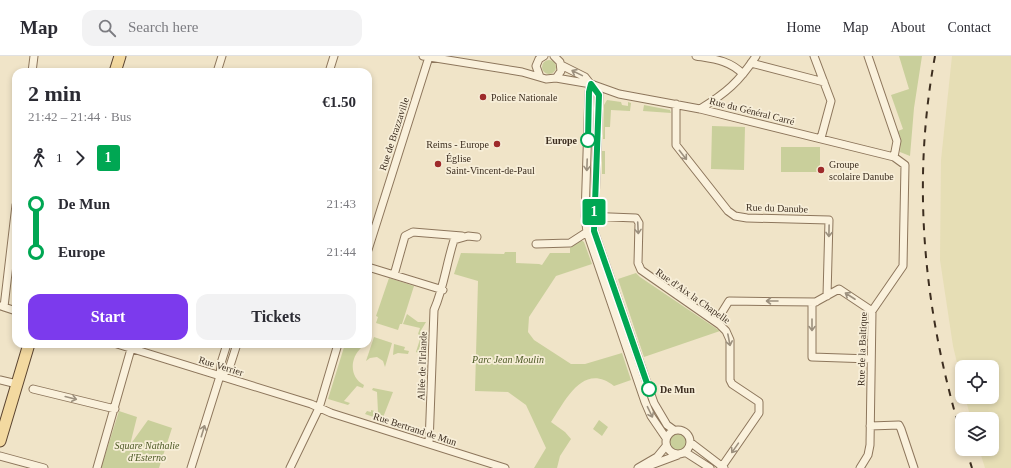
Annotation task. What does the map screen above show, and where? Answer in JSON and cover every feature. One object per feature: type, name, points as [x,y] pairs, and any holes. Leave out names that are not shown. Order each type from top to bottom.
[{"type":"main road","points":[[116,68],[120,56]]},
{"type":"main road","points":[[0,441],[28,348]]},
{"type":"street","points":[[32,68],[34,56]]},
{"type":"street","points":[[218,68],[222,56]]},
{"type":"street","points":[[330,68],[334,56]]},
{"type":"street","points":[[426,56],[522,72],[540,77]]},
{"type":"street","name":"Rue de Brazzaville","points":[[372,233],[426,56]]},
{"type":"street","points":[[522,72],[536,66],[542,56]]},
{"type":"street","points":[[554,56],[561,65],[560,71],[556,78]]},
{"type":"street","points":[[696,56],[723,60],[734,65],[743,74]]},
{"type":"street","points":[[700,108],[724,94],[743,74],[756,56]]},
{"type":"street","points":[[814,56],[831,101],[821,138]]},
{"type":"street","points":[[868,56],[897,141],[894,157]]},
{"type":"street","points":[[751,63],[824,82]]},
{"type":"street","name":"Rue du Général Carré","points":[[561,65],[585,77],[591,84]]},
{"type":"street","points":[[536,66],[540,77]]},
{"type":"street","name":"Rue du Général Carré","points":[[540,77],[549,80],[556,78],[591,84],[619,94],[700,108],[894,157],[905,165]]},
{"type":"street","points":[[591,84],[589,92],[585,216],[587,232],[626,336],[656,408],[667,425],[674,430],[685,432],[690,442],[722,467]]},
{"type":"street","points":[[591,84],[599,95],[594,231],[645,402],[670,452],[678,455]]},
{"type":"street","name":"Rue du Danube","points":[[676,104],[676,145],[728,211],[735,216],[747,218],[829,220],[827,296]]},
{"type":"street","name":"Rue de la Baltique","points":[[860,468],[868,455],[872,311],[903,266],[905,165]]},
{"type":"street","name":"Rue d'Aix la Chapelle","points":[[585,216],[636,218],[639,223],[638,263],[641,270],[716,322],[726,331],[730,340],[730,380],[732,384],[759,402],[760,408],[759,413],[722,467]]},
{"type":"street","points":[[394,275],[405,236],[413,232],[477,236]]},
{"type":"street","points":[[536,244],[570,243],[587,232]]},
{"type":"street","points":[[12,234],[2,307],[12,310]]},
{"type":"street","name":"Allée de l'Irlande","points":[[429,444],[434,310],[443,290],[448,259],[454,240],[468,236]]},
{"type":"street","points":[[372,268],[443,290]]},
{"type":"street","points":[[716,322],[729,301],[813,302],[839,289],[872,311]]},
{"type":"street","points":[[813,302],[812,357],[871,359]]},
{"type":"street","points":[[191,468],[220,376],[221,362],[226,348]]},
{"type":"street","points":[[220,376],[229,369],[236,348]]},
{"type":"street","points":[[290,468],[319,408],[337,348]]},
{"type":"street","points":[[97,468],[131,349]]},
{"type":"street","name":"Rue Verrier","points":[[131,349],[319,408]]},
{"type":"street","points":[[0,380],[17,384]]},
{"type":"street","points":[[33,389],[115,409]]},
{"type":"street","name":"Rue Bertrand de Mun","points":[[319,408],[505,468]]},
{"type":"street","points":[[870,426],[899,425],[914,468]]},
{"type":"street","points":[[638,468],[658,457],[670,432],[674,430]]},
{"type":"street","points":[[643,468],[685,452],[690,442]]},
{"type":"street","points":[[685,452],[710,468]]},
{"type":"street","points":[[0,456],[44,468]]},
{"type":"shaded area","points":[[952,56],[1011,56],[1011,468],[985,468],[981,456],[999,456],[999,412],[969,412],[967,404],[999,404],[999,360],[956,360],[953,346],[940,260],[941,160]]},
{"type":"green space","points":[[899,56],[922,56],[914,108],[910,156],[900,152],[901,139],[898,131],[903,129],[891,95],[909,89]]},
{"type":"green space","points":[[546,60],[552,60],[556,64],[556,70],[552,74],[546,74],[542,70],[542,64]]},
{"type":"green space","points":[[607,100],[621,102],[622,105],[628,106],[628,102],[631,103],[630,111],[611,110],[610,127],[605,127],[605,139],[603,139],[604,105]]},
{"type":"green space","points":[[644,105],[670,110],[671,113],[643,111]]},
{"type":"green space","points":[[712,126],[745,127],[744,170],[711,169]]},
{"type":"green space","points":[[781,147],[820,147],[820,172],[781,172]]},
{"type":"green space","points":[[602,151],[605,151],[605,174],[602,174]]},
{"type":"green space","name":"Parc Jean Moulin","points":[[581,240],[584,242],[592,264],[556,276],[529,317],[528,332],[534,340],[571,364],[585,364],[622,353],[631,380],[614,386],[603,380],[593,378],[584,381],[576,387],[551,422],[565,432],[571,439],[560,456],[557,468],[534,468],[546,448],[526,405],[508,392],[475,391],[478,281],[454,274],[461,253],[504,254],[505,252],[516,252],[516,263],[542,265],[550,253],[570,253],[570,248]]},
{"type":"green space","points":[[636,273],[720,331],[644,357],[618,279]]},
{"type":"green space","points":[[389,278],[414,286],[402,324],[400,324],[398,330],[376,323],[378,317],[376,316]]},
{"type":"green space","points":[[407,314],[418,322],[426,322],[420,332],[424,333],[418,353],[416,352],[421,336],[418,334],[420,328],[403,324]]},
{"type":"green space","points":[[374,337],[392,343],[385,367],[383,361],[377,357],[370,358],[366,361],[370,348],[372,348]]},
{"type":"green space","points":[[394,344],[405,347],[404,350],[409,351],[408,354],[398,353],[393,355]]},
{"type":"green space","points":[[344,348],[361,348],[357,352],[353,362],[353,367],[359,382],[364,385],[363,388],[357,386],[344,401],[350,403],[348,405],[328,399]]},
{"type":"green space","points":[[373,388],[393,392],[382,420],[365,414],[367,411],[371,412],[371,410],[378,412],[377,392],[372,390]]},
{"type":"green space","name":"Square Nathalie d'Esterno","points":[[119,411],[137,417],[130,445],[148,420],[172,428],[159,468],[101,468]]},
{"type":"green space","points":[[599,420],[608,427],[602,436],[593,429]]},
{"type":"green space","points":[[675,434],[681,434],[686,439],[684,448],[681,450],[675,450],[670,445],[670,439]]},
{"type":"railway","points":[[935,56],[928,104],[924,152],[923,200],[925,248],[930,296],[938,343],[955,412]]},
{"type":"railway","points":[[968,456],[972,468]]},
{"type":"bus line","name":"1","points":[[588,140],[589,92],[591,84],[599,95],[594,231],[649,389]]},
{"type":"place","name":"Police Nationale","points":[[483,97]]},
{"type":"place","name":"Europe","points":[[588,140]]},
{"type":"place","name":"Reims - Europe","points":[[497,144]]},
{"type":"place","name":"Église Saint-Vincent-de-Paul","points":[[438,164]]},
{"type":"place","name":"Groupe scolaire Danube","points":[[821,170]]},
{"type":"place","name":"De Mun","points":[[649,389]]}]
